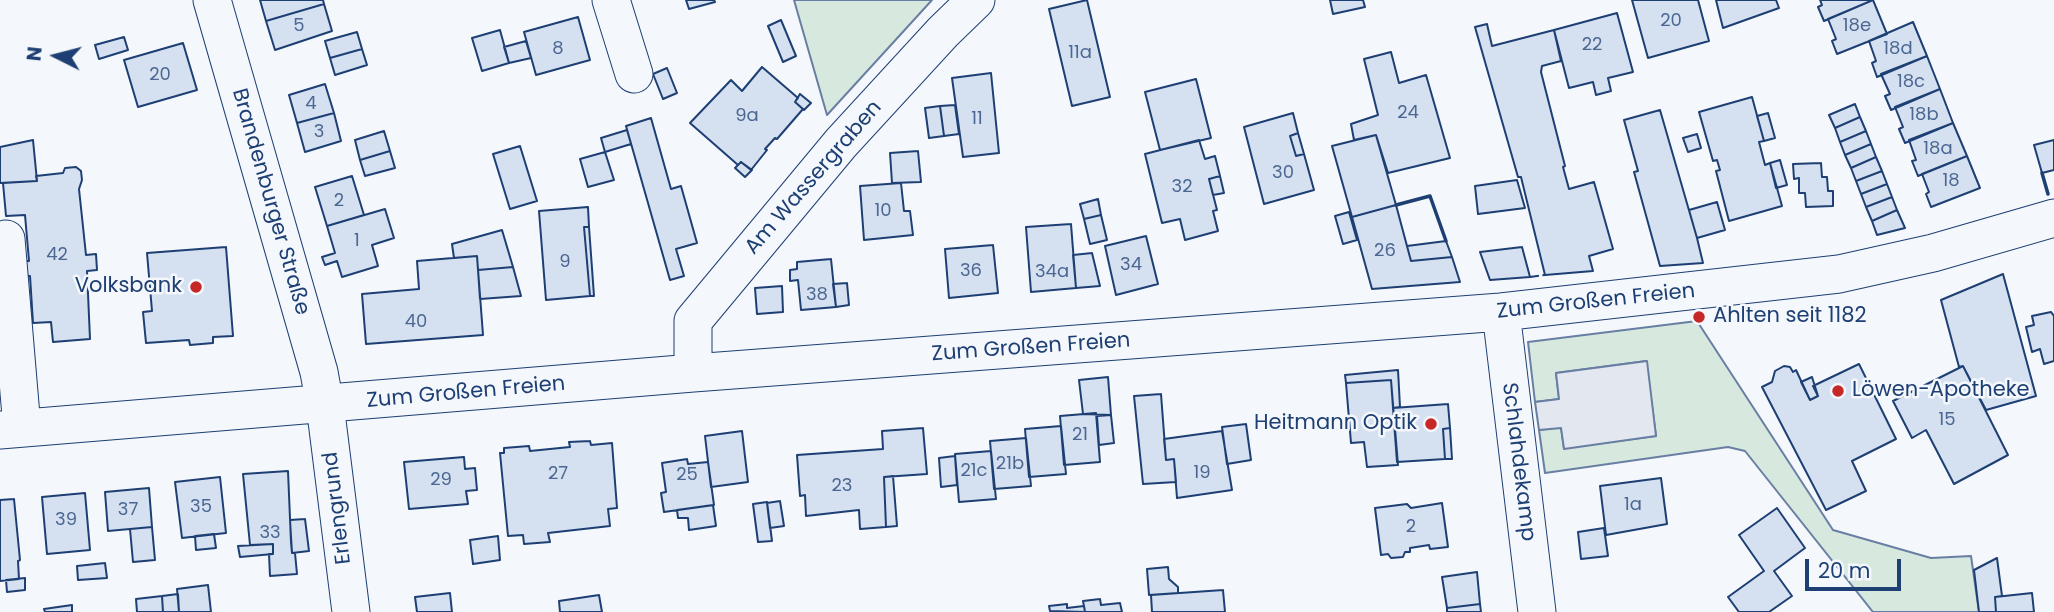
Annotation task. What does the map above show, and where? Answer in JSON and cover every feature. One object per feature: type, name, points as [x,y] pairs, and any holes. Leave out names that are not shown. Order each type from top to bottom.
[{"type":"street","name":"Brandenburger Straße","points":[[212,0],[319,372],[325,405]]},
{"type":"street","points":[[611,0],[634,74]]},
{"type":"street","name":"Am Wassergraben","points":[[693,373],[693,321],[841,143],[976,0]]},
{"type":"street","name":"Zum Großen Freien","points":[[11,429],[693,373],[1501,312],[1839,274],[1933,253],[2054,218]]},
{"type":"street","points":[[6,239],[11,429]]},
{"type":"street","name":"Schlahdekamp","points":[[1501,312],[1537,612]]},
{"type":"street","name":"Erlengrund","points":[[325,405],[351,612]]},
{"type":"shaded area","points":[[794,0],[932,0],[827,115]]},
{"type":"shaded area","points":[[1697,321],[1833,530],[1931,558],[1971,556],[1979,612],[1873,612],[1745,451],[1728,447],[1545,473],[1539,430],[1561,427],[1564,448],[1656,436],[1646,361],[1556,373],[1559,399],[1535,402],[1528,342]]},
{"type":"shaded area","points":[[1647,361],[1656,436],[1564,449],[1561,428],[1539,430],[1535,402],[1559,399],[1556,373]]},
{"type":"building","points":[[260,0],[323,0],[324,4],[266,21]]},
{"type":"building","points":[[686,0],[714,0],[715,2],[689,9]]},
{"type":"building","points":[[1087,0],[1110,97],[1072,106],[1049,9]]},
{"type":"building","points":[[1330,0],[1363,0],[1365,7],[1333,14]]},
{"type":"building","points":[[1632,0],[1698,0],[1709,41],[1648,58]]},
{"type":"building","points":[[1716,0],[1776,0],[1779,8],[1723,28]]},
{"type":"building","points":[[1820,0],[1873,0],[1824,21],[1818,7],[1822,5]]},
{"type":"building","points":[[1873,0],[1887,34],[1837,54],[1832,41],[1836,39],[1828,19]]},
{"type":"building","points":[[324,4],[332,31],[275,50],[266,21]]},
{"type":"building","points":[[1617,13],[1633,72],[1608,78],[1611,91],[1596,95],[1593,82],[1569,88],[1554,30]]},
{"type":"building","points":[[578,17],[590,60],[536,75],[524,32]]},
{"type":"building","points":[[781,20],[796,56],[783,62],[768,26]]},
{"type":"building","points":[[1913,22],[1927,56],[1877,77],[1872,63],[1876,61],[1869,41]]},
{"type":"building","points":[[1487,24],[1492,46],[1554,30],[1561,61],[1542,66],[1541,72],[1565,166],[1563,167],[1569,189],[1594,182],[1613,249],[1589,256],[1593,271],[1545,275],[1521,177],[1518,177],[1475,27]]},
{"type":"building","points":[[500,30],[509,63],[482,71],[472,38]]},
{"type":"building","points":[[357,32],[362,49],[330,58],[325,41]]},
{"type":"building","points":[[124,37],[128,50],[99,59],[95,45]]},
{"type":"building","points":[[526,41],[531,58],[509,63],[504,47]]},
{"type":"building","points":[[183,43],[197,90],[138,107],[124,60]]},
{"type":"building","points":[[362,49],[367,65],[335,75],[330,58]]},
{"type":"building","points":[[1391,52],[1399,83],[1426,75],[1450,158],[1388,173],[1376,135],[1354,140],[1351,124],[1378,115],[1364,59]]},
{"type":"building","points":[[1927,56],[1940,89],[1891,110],[1885,96],[1890,94],[1881,74]]},
{"type":"building","points":[[762,67],[798,98],[795,102],[803,109],[765,149],[767,150],[751,170],[741,162],[738,165],[690,123],[731,80],[742,91]]},
{"type":"building","points":[[667,68],[677,93],[663,99],[653,74]]},
{"type":"building","points":[[991,73],[999,153],[963,157],[952,78]]},
{"type":"building","points":[[1196,79],[1211,138],[1160,150],[1145,92]]},
{"type":"building","points":[[325,84],[334,113],[297,123],[289,95]]},
{"type":"building","points":[[1940,89],[1953,123],[1905,143],[1899,129],[1903,127],[1895,107]]},
{"type":"building","points":[[800,94],[811,103],[804,110],[795,102]]},
{"type":"building","points":[[1752,97],[1764,141],[1759,142],[1765,165],[1770,163],[1782,206],[1729,221],[1716,171],[1720,170],[1717,160],[1713,161],[1699,112]]},
{"type":"building","points":[[1855,104],[1860,117],[1835,128],[1829,115]]},
{"type":"building","points":[[955,105],[959,134],[944,136],[940,106]]},
{"type":"building","points":[[940,106],[944,136],[929,138],[925,108]]},
{"type":"building","points":[[1660,110],[1703,263],[1660,266],[1634,172],[1638,171],[1624,120]]},
{"type":"building","points":[[334,113],[341,141],[305,152],[297,123]]},
{"type":"building","points":[[1293,113],[1298,133],[1290,136],[1296,156],[1304,154],[1314,190],[1264,204],[1244,127]]},
{"type":"building","points":[[1768,113],[1775,138],[1764,141],[1757,116]]},
{"type":"building","points":[[1860,117],[1866,131],[1840,142],[1835,128]]},
{"type":"building","points":[[651,118],[671,189],[681,186],[697,243],[676,249],[684,276],[670,280],[626,126]]},
{"type":"building","points":[[1953,123],[1967,156],[1918,176],[1912,161],[1916,160],[1909,140]]},
{"type":"building","points":[[627,130],[631,144],[605,152],[601,138]]},
{"type":"building","points":[[384,131],[390,151],[360,160],[355,140]]},
{"type":"building","points":[[1866,131],[1871,144],[1845,155],[1840,142]]},
{"type":"building","points":[[1298,133],[1304,154],[1296,156],[1290,136]]},
{"type":"building","points":[[1697,134],[1701,148],[1688,152],[1683,138]]},
{"type":"building","points":[[1376,135],[1396,205],[1352,217],[1332,146]]},
{"type":"building","points":[[33,140],[37,181],[0,183],[0,147]]},
{"type":"building","points":[[1199,140],[1205,159],[1215,156],[1220,176],[1209,179],[1217,210],[1213,211],[1218,231],[1185,240],[1180,219],[1162,223],[1145,154]]},
{"type":"building","points":[[2054,140],[2054,170],[2042,173],[2034,145]]},
{"type":"building","points":[[1871,144],[1876,157],[1851,168],[1845,155]]},
{"type":"building","points":[[520,146],[537,201],[510,209],[493,154]]},
{"type":"building","points":[[390,151],[395,168],[365,176],[360,160]]},
{"type":"building","points":[[918,151],[921,182],[892,183],[890,153]]},
{"type":"building","points":[[605,152],[614,180],[588,187],[580,159]]},
{"type":"building","points":[[1967,156],[1980,188],[1931,207],[1922,174]]},
{"type":"building","points":[[1876,157],[1882,171],[1856,181],[1851,168]]},
{"type":"building","points":[[1780,160],[1787,185],[1776,188],[1770,163]]},
{"type":"building","points":[[741,162],[752,170],[745,177],[735,168]]},
{"type":"building","points":[[1821,163],[1822,177],[1827,177],[1828,191],[1833,191],[1833,206],[1806,207],[1805,193],[1799,193],[1799,178],[1794,179],[1793,164]]},
{"type":"building","points":[[76,167],[81,171],[79,189],[86,255],[96,254],[97,270],[87,271],[90,339],[53,342],[51,322],[33,323],[30,276],[26,276],[25,261],[29,261],[25,215],[6,216],[3,183],[37,181],[36,176],[63,173],[65,168]]},
{"type":"building","points":[[1882,171],[1887,184],[1861,194],[1856,181]]},
{"type":"building","points":[[352,176],[364,215],[327,226],[315,187]]},
{"type":"building","points":[[1220,176],[1224,193],[1213,195],[1209,179]]},
{"type":"building","points":[[1517,180],[1525,208],[1478,214],[1475,186]]},
{"type":"building","points":[[901,183],[904,211],[910,211],[913,235],[864,240],[860,186]]},
{"type":"building","points":[[1887,184],[1892,197],[1866,207],[1861,194]]},
{"type":"building","points":[[1892,197],[1897,210],[1872,221],[1866,207]]},
{"type":"building","points":[[1098,199],[1101,215],[1084,219],[1080,204]]},
{"type":"building","points":[[1717,202],[1725,230],[1697,238],[1689,210]]},
{"type":"building","points":[[1396,205],[1411,261],[1452,257],[1460,282],[1372,289],[1352,217]]},
{"type":"building","points":[[588,207],[589,227],[584,227],[590,296],[546,300],[539,211]]},
{"type":"building","points":[[385,209],[394,238],[372,245],[378,266],[342,277],[337,261],[325,265],[322,257],[335,253],[327,226]]},
{"type":"building","points":[[1897,210],[1905,228],[1877,235],[1872,221]]},
{"type":"building","points":[[1349,212],[1357,240],[1343,244],[1335,216]]},
{"type":"building","points":[[1101,215],[1107,240],[1090,244],[1084,219]]},
{"type":"building","points":[[1071,224],[1076,288],[1031,292],[1026,227]]},
{"type":"building","points":[[584,227],[589,227],[594,296],[590,296]]},
{"type":"building","points":[[502,230],[513,267],[478,270],[477,256],[454,258],[452,244]]},
{"type":"building","points":[[1146,236],[1158,284],[1116,295],[1105,246]]},
{"type":"building","points":[[1446,241],[1452,257],[1411,261],[1407,246]]},
{"type":"building","points":[[993,245],[998,293],[949,298],[945,249]]},
{"type":"building","points":[[226,247],[233,336],[213,337],[213,343],[190,345],[189,340],[146,343],[143,312],[152,311],[147,253]]},
{"type":"building","points":[[1522,247],[1530,277],[1490,280],[1480,252]]},
{"type":"building","points":[[1092,253],[1100,286],[1076,288],[1073,255]]},
{"type":"building","points":[[477,256],[483,335],[366,344],[362,294],[419,289],[417,261]]},
{"type":"building","points":[[831,259],[836,307],[801,310],[798,280],[790,281],[790,270],[797,269],[797,262]]},
{"type":"building","points":[[513,267],[521,296],[480,299],[478,270]]},
{"type":"building","points":[[2003,274],[2036,396],[1986,410],[1963,366],[1959,367],[1941,300]]},
{"type":"building","points":[[847,283],[849,305],[836,307],[833,284]]},
{"type":"building","points":[[782,286],[783,312],[757,314],[755,288]]},
{"type":"building","points":[[2051,312],[2054,316],[2054,361],[2044,364],[2040,349],[2032,352],[2026,327],[2034,325],[2032,316]]},
{"type":"building","points":[[1859,364],[1896,439],[1852,461],[1866,491],[1826,510],[1762,387],[1772,382],[1775,371],[1784,366],[1790,367],[1793,372],[1796,370],[1810,400],[1818,396],[1813,386]]},
{"type":"building","points":[[1963,366],[2008,455],[1954,484],[1926,430],[1912,438],[1893,401]]},
{"type":"building","points":[[1398,370],[1400,407],[1393,408],[1391,380],[1346,383],[1345,375]]},
{"type":"building","points":[[1108,377],[1111,415],[1083,414],[1079,380]]},
{"type":"building","points":[[1812,377],[1818,396],[1810,400],[1801,382]]},
{"type":"building","points":[[1391,380],[1398,465],[1367,467],[1364,442],[1351,443],[1346,383]]},
{"type":"building","points":[[1161,394],[1166,460],[1174,459],[1176,482],[1143,484],[1134,396]]},
{"type":"building","points":[[1448,404],[1450,428],[1443,429],[1445,459],[1397,462],[1393,408]]},
{"type":"building","points":[[1096,413],[1100,462],[1064,465],[1060,416]]},
{"type":"building","points":[[1111,415],[1114,443],[1099,445],[1097,416]]},
{"type":"building","points":[[1246,424],[1251,460],[1227,464],[1222,427]]},
{"type":"building","points":[[1061,426],[1066,474],[1029,477],[1025,429]]},
{"type":"building","points":[[923,428],[927,474],[884,477],[886,527],[860,529],[859,510],[806,516],[805,495],[800,496],[797,455],[883,449],[882,431]]},
{"type":"building","points":[[1450,428],[1452,459],[1445,459],[1443,429]]},
{"type":"building","points":[[742,431],[748,482],[711,487],[705,436]]},
{"type":"building","points":[[1222,431],[1232,490],[1177,498],[1174,459],[1166,460],[1164,439]]},
{"type":"building","points":[[1026,438],[1031,486],[994,489],[990,441]]},
{"type":"building","points":[[590,441],[591,445],[612,443],[617,508],[608,509],[610,526],[548,533],[550,542],[524,544],[523,535],[508,536],[500,453],[504,453],[504,448],[529,446],[530,451],[570,447],[569,442]]},
{"type":"building","points":[[991,451],[996,499],[959,502],[955,454]]},
{"type":"building","points":[[955,456],[957,485],[941,487],[939,458]]},
{"type":"building","points":[[464,457],[465,469],[475,468],[477,490],[466,491],[468,504],[409,509],[404,462]]},
{"type":"building","points":[[687,459],[688,464],[708,462],[714,505],[664,512],[661,493],[666,492],[662,463]]},
{"type":"building","points":[[288,471],[291,542],[297,574],[270,576],[269,554],[273,554],[273,544],[250,545],[243,474]]},
{"type":"building","points":[[893,476],[897,526],[886,527],[884,477]]},
{"type":"building","points":[[220,477],[226,533],[182,538],[175,482]]},
{"type":"building","points":[[1661,478],[1667,524],[1606,535],[1600,486]]},
{"type":"building","points":[[149,488],[152,527],[108,531],[105,492]]},
{"type":"building","points":[[85,493],[90,550],[47,554],[42,497]]},
{"type":"building","points":[[14,499],[20,560],[19,579],[0,581],[0,500]]},
{"type":"building","points":[[780,501],[784,526],[770,528],[767,503]]},
{"type":"building","points":[[767,502],[772,541],[758,542],[753,504]]},
{"type":"building","points":[[1442,503],[1448,547],[1430,549],[1429,545],[1410,548],[1410,552],[1405,552],[1403,557],[1381,555],[1375,508],[1407,504],[1411,508]]},
{"type":"building","points":[[713,505],[716,526],[689,530],[688,518],[678,518],[677,510]]},
{"type":"building","points":[[1777,508],[1805,548],[1774,571],[1792,596],[1769,612],[1739,612],[1728,597],[1764,571],[1739,535]]},
{"type":"building","points":[[305,519],[309,551],[292,553],[290,520]]},
{"type":"building","points":[[152,527],[155,560],[133,562],[130,529]]},
{"type":"building","points":[[1604,528],[1608,556],[1581,559],[1578,532]]},
{"type":"building","points":[[214,534],[216,548],[196,550],[195,536]]},
{"type":"building","points":[[498,536],[500,560],[473,564],[470,540]]},
{"type":"building","points":[[273,544],[273,554],[240,557],[238,546]]},
{"type":"building","points":[[1997,558],[2002,596],[1995,597],[1996,612],[1979,612],[1974,570]]},
{"type":"building","points":[[105,563],[107,578],[78,580],[77,566]]},
{"type":"building","points":[[1168,567],[1169,579],[1178,587],[1178,593],[1149,595],[1147,569]]},
{"type":"building","points":[[1477,572],[1480,604],[1447,608],[1442,577]]},
{"type":"building","points":[[25,578],[25,590],[7,592],[6,580]]},
{"type":"building","points":[[208,585],[211,612],[179,612],[177,589]]},
{"type":"building","points":[[1223,590],[1225,612],[1152,612],[1151,595]]},
{"type":"building","points":[[450,593],[452,612],[417,612],[415,597]]},
{"type":"building","points":[[2032,593],[2034,612],[1996,612],[1995,597]]},
{"type":"building","points":[[178,594],[179,612],[163,612],[162,596]]},
{"type":"building","points":[[599,595],[602,612],[560,612],[559,601]]},
{"type":"building","points":[[162,596],[163,612],[137,612],[136,599]]},
{"type":"building","points":[[1100,599],[1101,605],[1120,603],[1122,612],[1085,612],[1083,601]]},
{"type":"building","points":[[1067,604],[1067,608],[1084,606],[1085,612],[1050,611],[1049,606]]},
{"type":"building","points":[[1480,604],[1481,612],[1447,612],[1447,608]]},
{"type":"building","points":[[72,605],[72,612],[45,612],[44,609]]},
{"type":"fence","points":[[1530,277],[1545,275]]},
{"type":"wall","points":[[2042,173],[2048,194]]},
{"type":"wall","points":[[1396,205],[1430,196],[1446,241]]},
{"type":"place","name":"Volksbank","points":[[196,287]]},
{"type":"place","name":"Ahlten seit 1182","points":[[1699,317]]},
{"type":"place","name":"Löwen-Apotheke","points":[[1838,391]]},
{"type":"place","name":"Heitmann Optik","points":[[1431,424]]}]
